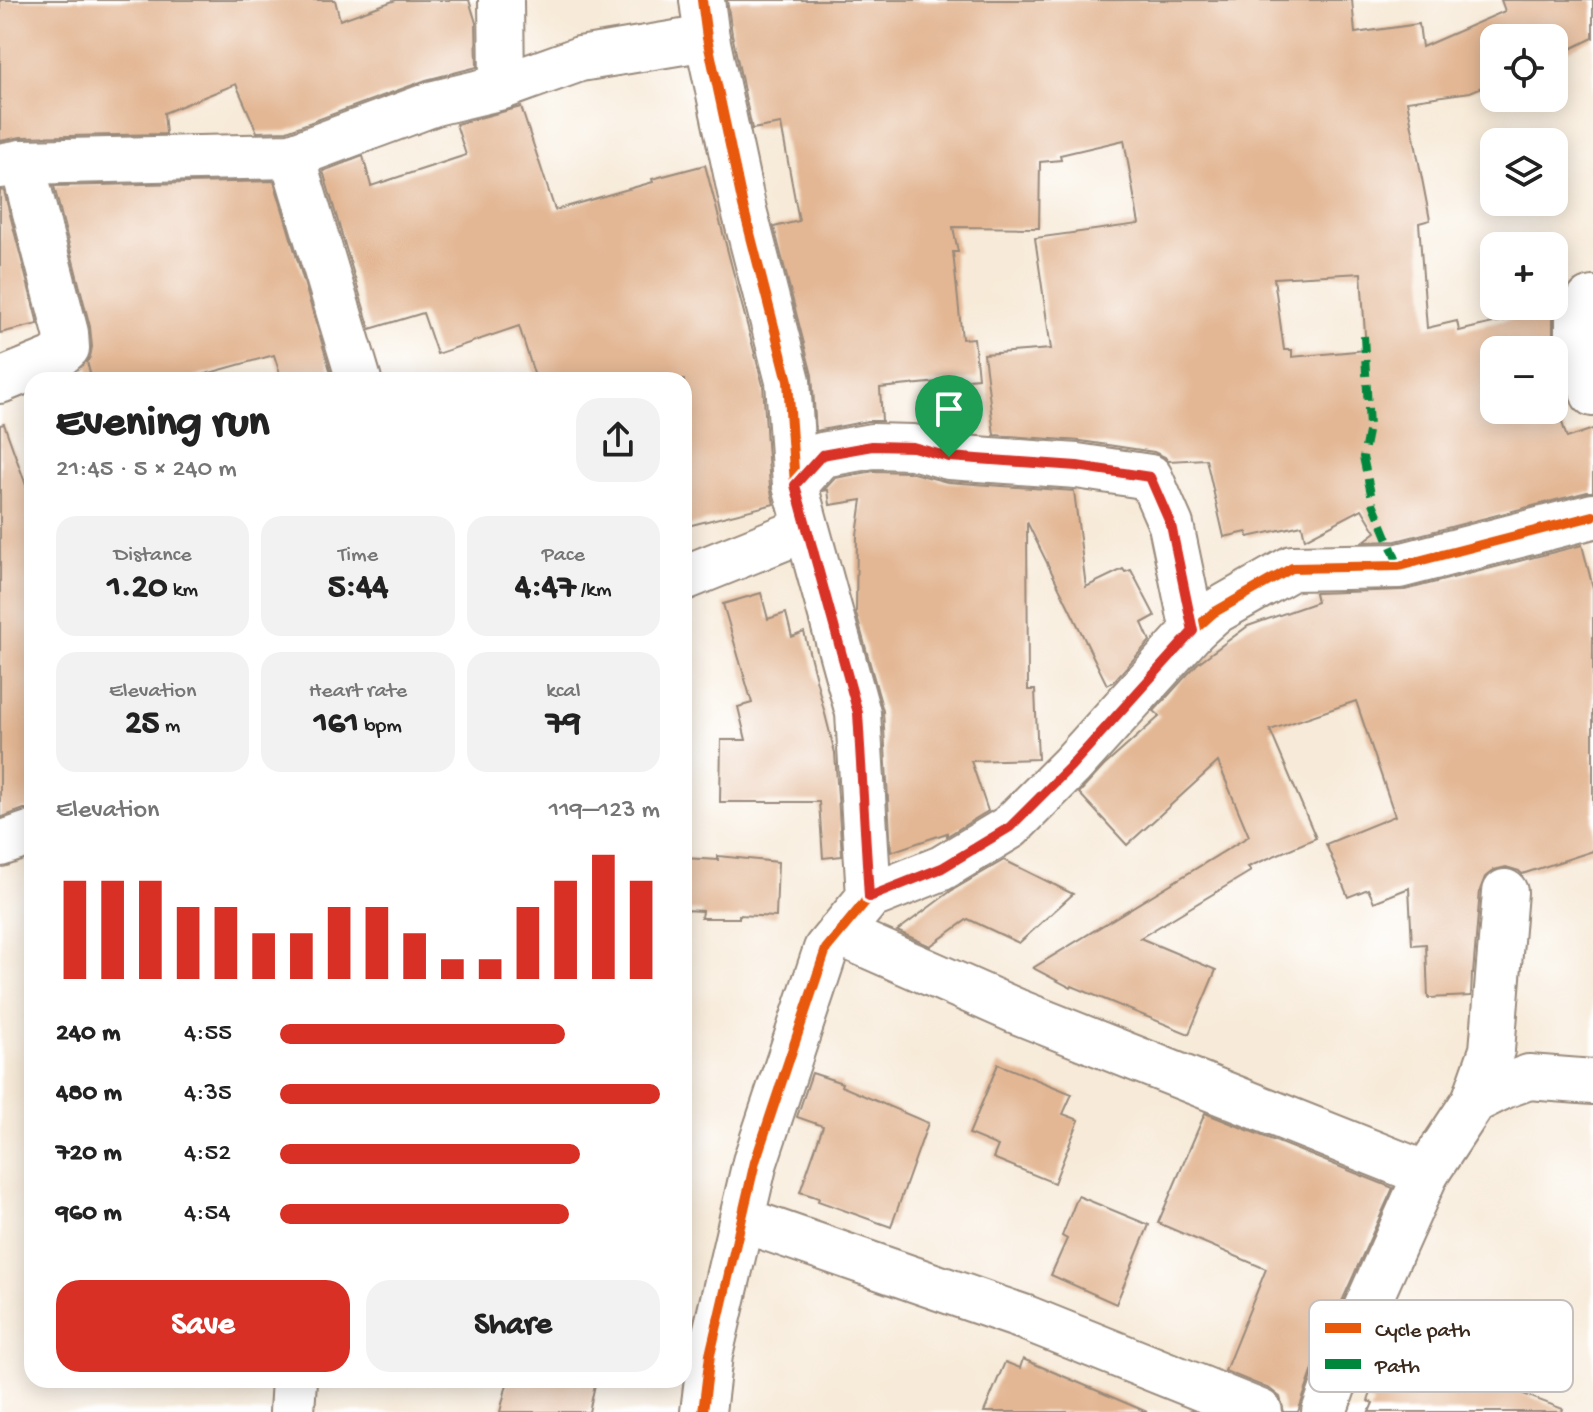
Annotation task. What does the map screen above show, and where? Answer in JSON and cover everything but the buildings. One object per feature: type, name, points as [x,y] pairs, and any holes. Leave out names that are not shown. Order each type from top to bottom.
[{"type":"street","points":[[501,0],[502,87]]},
{"type":"street","points":[[0,381],[54,359],[74,364],[11,164],[292,156],[435,103],[502,87],[704,19],[743,206],[788,381],[795,485],[858,713],[869,897]]},
{"type":"street","points":[[292,156],[357,372]]},
{"type":"street","points":[[1593,299],[1589,300],[1578,319],[1578,336],[1593,394]]},
{"type":"street","points":[[795,485],[822,455],[872,446],[913,447],[949,457],[1077,466],[1150,477],[1171,525],[1193,631]]},
{"type":"street","points":[[703,1412],[697,1353],[743,1220],[755,1162],[826,949],[869,897],[942,868],[1010,827],[1071,766],[1193,631],[1213,613],[1292,568],[1399,566],[1593,516]]},
{"type":"street","points":[[692,575],[806,529]]},
{"type":"street","points":[[0,844],[24,836]]},
{"type":"street","points":[[1370,1300],[1426,1174],[1474,1101],[1492,1050],[1505,892]]},
{"type":"street","points":[[839,933],[1016,1011],[1426,1174]]},
{"type":"street","points":[[1474,1101],[1529,1077],[1593,1082]]},
{"type":"street","points":[[743,1220],[1026,1318],[1260,1412]]},
{"type":"street","points":[[292,1412],[294,1388]]},
{"type":"street","points":[[1324,1412],[1331,1392]]},
{"type":"marked path","points":[[1364,336],[1369,427],[1363,457],[1373,503],[1399,566]]},
{"type":"cycle path","points":[[702,0],[707,38],[743,206],[788,381],[795,485],[858,713],[869,897]]},
{"type":"cycle path","points":[[703,1412],[710,1355],[755,1162],[826,949],[869,897],[942,868],[1010,827],[1071,766],[1193,631],[1213,613],[1292,568],[1399,566],[1593,516]]},
{"type":"route","points":[[872,446],[913,447],[949,457],[1077,466],[1150,477],[1171,525],[1193,631],[1071,766],[1010,827],[942,868],[869,897],[858,713],[795,485],[822,455],[872,446]]}]
